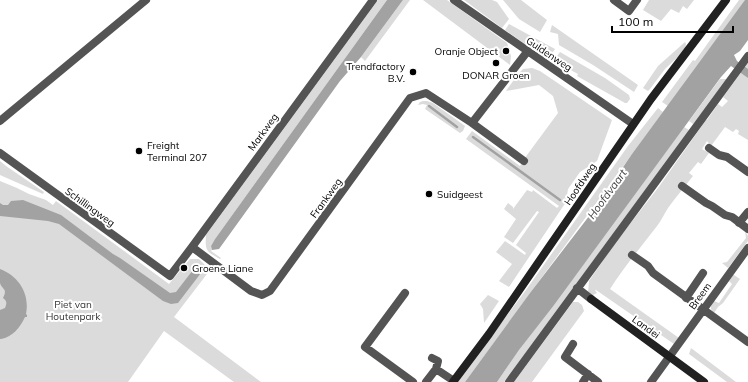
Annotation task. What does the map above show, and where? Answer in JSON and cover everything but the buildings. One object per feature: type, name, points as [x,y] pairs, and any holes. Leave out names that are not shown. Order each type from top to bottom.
[{"type":"street","points":[[0,121],[146,0]]},
{"type":"street","name":"Markweg","points":[[170,276],[373,0]]},
{"type":"street","name":"Guldenweg","points":[[454,0],[633,124]]},
{"type":"street","points":[[614,0],[629,11],[637,0]]},
{"type":"street","name":"Hoofdweg","points":[[436,368],[453,382],[489,334],[633,124],[726,0]]},
{"type":"street","points":[[472,122],[527,52]]},
{"type":"street","points":[[509,382],[746,59]]},
{"type":"street","name":"Frankweg","points":[[192,247],[251,291],[262,295],[270,292],[410,98],[426,93],[472,122],[524,161]]},
{"type":"street","points":[[709,148],[719,155],[727,157],[748,172]]},
{"type":"street","name":"Schillingweg","points":[[0,154],[170,276]]},
{"type":"street","points":[[682,186],[725,215],[732,217],[748,229]]},
{"type":"street","points":[[740,223],[748,212]]},
{"type":"street","name":"Breem","points":[[651,382],[748,248]]},
{"type":"street","points":[[632,255],[648,266],[653,273],[686,298],[748,342]]},
{"type":"street","points":[[686,298],[703,273]]},
{"type":"street","name":"Landei","points":[[577,288],[704,382]]},
{"type":"street","points":[[405,293],[365,347],[413,382]]},
{"type":"street","points":[[573,344],[565,357],[598,382]]},
{"type":"street","points":[[426,382],[436,368],[438,361],[432,358]]},
{"type":"street","points":[[583,382],[588,374]]},
{"type":"green space","points":[[378,0],[387,0],[215,239],[211,246],[211,251],[221,258],[220,259],[212,254],[206,248],[206,235]]},
{"type":"green space","points":[[403,0],[410,0],[365,61],[361,57]]},
{"type":"green space","points":[[423,0],[447,0],[507,43],[511,56],[510,65]]},
{"type":"green space","points":[[464,0],[492,0],[497,2],[509,19],[502,28]]},
{"type":"green space","points":[[503,0],[521,0],[547,20],[540,32],[519,19]]},
{"type":"green space","points":[[649,0],[694,0],[687,9],[683,6],[679,13],[671,9],[661,21],[643,10]]},
{"type":"green space","points":[[739,0],[746,0],[668,106],[662,102],[693,60],[695,61]]},
{"type":"green space","points":[[509,24],[555,49],[548,60],[505,30]]},
{"type":"green space","points":[[552,25],[638,85],[634,92],[559,45],[558,34],[550,32]]},
{"type":"green space","points":[[685,42],[685,50],[665,69],[650,89],[648,91],[643,88],[658,66]]},
{"type":"green space","points":[[560,52],[605,78],[629,95],[630,99],[627,103],[625,103],[577,76],[578,74],[563,66],[563,64],[557,60],[556,62],[554,60]]},
{"type":"green space","points":[[748,63],[748,73],[746,76],[748,78],[748,140],[738,134],[739,131],[736,129],[733,132],[725,127],[711,146],[707,141],[702,149],[709,153],[701,164],[698,162],[689,173],[693,176],[668,208],[610,289],[679,338],[674,344],[596,290],[597,293],[591,296],[588,294],[589,281],[615,243],[658,188],[718,104],[722,107],[728,101],[723,97]]},
{"type":"green space","points":[[532,68],[540,71],[612,120],[597,161],[580,172],[568,189],[566,202],[509,287],[499,281],[512,264],[496,252],[505,241],[525,255],[526,253],[516,245],[539,212],[537,211],[513,243],[504,237],[516,219],[504,209],[508,203],[513,207],[513,209],[527,190],[532,192],[533,190],[557,208],[559,206],[466,139],[472,131],[520,166],[558,113],[553,96],[539,85],[506,91],[523,69]]},
{"type":"green space","points":[[720,79],[727,79],[693,124],[689,121]]},
{"type":"green space","points":[[423,101],[433,103],[465,126],[463,131],[460,133],[425,109],[427,105],[418,105]]},
{"type":"green space","points":[[658,108],[663,112],[465,382],[457,382],[526,290],[628,146]]},
{"type":"green space","points":[[684,127],[689,130],[687,133],[504,382],[497,382],[519,350]]},
{"type":"green space","points":[[0,161],[44,192],[43,194],[0,175]]},
{"type":"green space","points":[[594,170],[571,203],[572,190],[583,175]]},
{"type":"green space","name":"Piet van Houtenpark","points":[[0,181],[46,200],[53,205],[56,201],[169,284],[190,259],[199,259],[210,270],[174,317],[261,382],[234,382],[164,331],[128,382],[0,382]]},
{"type":"green space","points":[[745,231],[748,236],[748,241],[728,268],[722,263],[727,262],[746,238]]},
{"type":"green space","points":[[733,275],[740,279],[714,313],[711,306],[714,301],[719,303],[732,284],[729,281]]},
{"type":"green space","points":[[488,295],[499,301],[484,323],[483,309],[480,304]]},
{"type":"green space","points":[[573,302],[578,302],[582,305],[584,311],[532,382],[514,382]]},
{"type":"green space","points":[[691,348],[736,382],[727,382],[689,354]]},
{"type":"water","points":[[387,0],[403,0],[361,57],[340,81],[219,249],[212,250],[211,246],[215,239]]},
{"type":"water","name":"Hoofdvaart","points":[[745,0],[748,0],[748,40],[740,51],[734,55],[737,61],[748,69],[748,78],[731,66],[721,77],[554,305],[519,350],[497,382],[465,382],[530,293],[593,211],[632,154]]},
{"type":"water","points":[[23,200],[61,215],[113,254],[170,293],[176,292],[196,266],[200,266],[204,269],[178,303],[171,304],[163,301],[59,224],[48,221],[0,216],[0,203],[3,205],[8,205],[11,201]]},
{"type":"water","points":[[0,269],[13,276],[18,281],[25,293],[27,307],[27,317],[25,317],[21,325],[9,336],[1,339],[0,310],[5,308],[6,301],[3,298],[5,291],[0,283]]},
{"type":"waterway","points":[[429,106],[457,127]]},
{"type":"waterway","points":[[473,137],[560,200]]},
{"type":"place","name":"Oranje Object","points":[[506,51]]},
{"type":"place","name":"DONAR Groen","points":[[496,63]]},
{"type":"place","name":"Trendfactory B.V.","points":[[413,72]]},
{"type":"place","name":"Freight Terminal 207","points":[[139,151]]},
{"type":"place","name":"Suidgeest","points":[[429,194]]},
{"type":"place","name":"Groene Liane","points":[[184,268]]}]
